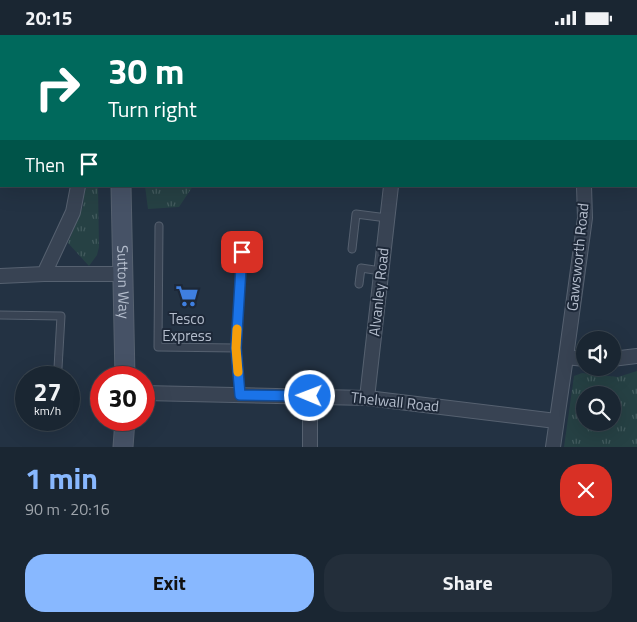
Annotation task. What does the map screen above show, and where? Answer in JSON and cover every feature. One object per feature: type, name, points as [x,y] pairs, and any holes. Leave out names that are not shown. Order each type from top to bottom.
[{"type":"main road","name":"Sutton Way","points":[[121,187],[125,366]]},
{"type":"main road","points":[[123,447],[124,431]]},
{"type":"street","points":[[44,273],[73,212],[78,187]]},
{"type":"street","name":"Alvanley Road","points":[[367,398],[391,187]]},
{"type":"street","name":"Gawsworth Road","points":[[552,447],[585,218],[584,187]]},
{"type":"street","points":[[0,276],[44,273],[122,274]]},
{"type":"street","points":[[621,358],[637,356]]},
{"type":"street","points":[[566,357],[576,358]]},
{"type":"street","name":"Thelwall Road","points":[[155,393],[367,398],[556,421]]},
{"type":"street","points":[[310,396],[310,447]]},
{"type":"lane","points":[[352,249],[356,214],[388,218]]},
{"type":"lane","points":[[159,227],[158,347],[236,348]]},
{"type":"lane","points":[[240,395],[236,348],[242,252]]},
{"type":"lane","points":[[359,284],[361,268],[381,271]]},
{"type":"lane","points":[[0,315],[61,316],[58,366]]},
{"type":"green space","points":[[85,187],[98,187],[99,247],[97,255],[89,266],[68,243],[83,206]]},
{"type":"green space","points":[[145,187],[192,187],[179,207],[148,209]]},
{"type":"green space","points":[[637,371],[637,447],[564,447],[574,376],[618,377]]},
{"type":"slow traffic","points":[[237,329],[238,372]]},
{"type":"place","name":"Tesco Express","points":[[187,296]]},
{"type":"route","points":[[242,252],[236,348],[240,395],[310,396]]}]
